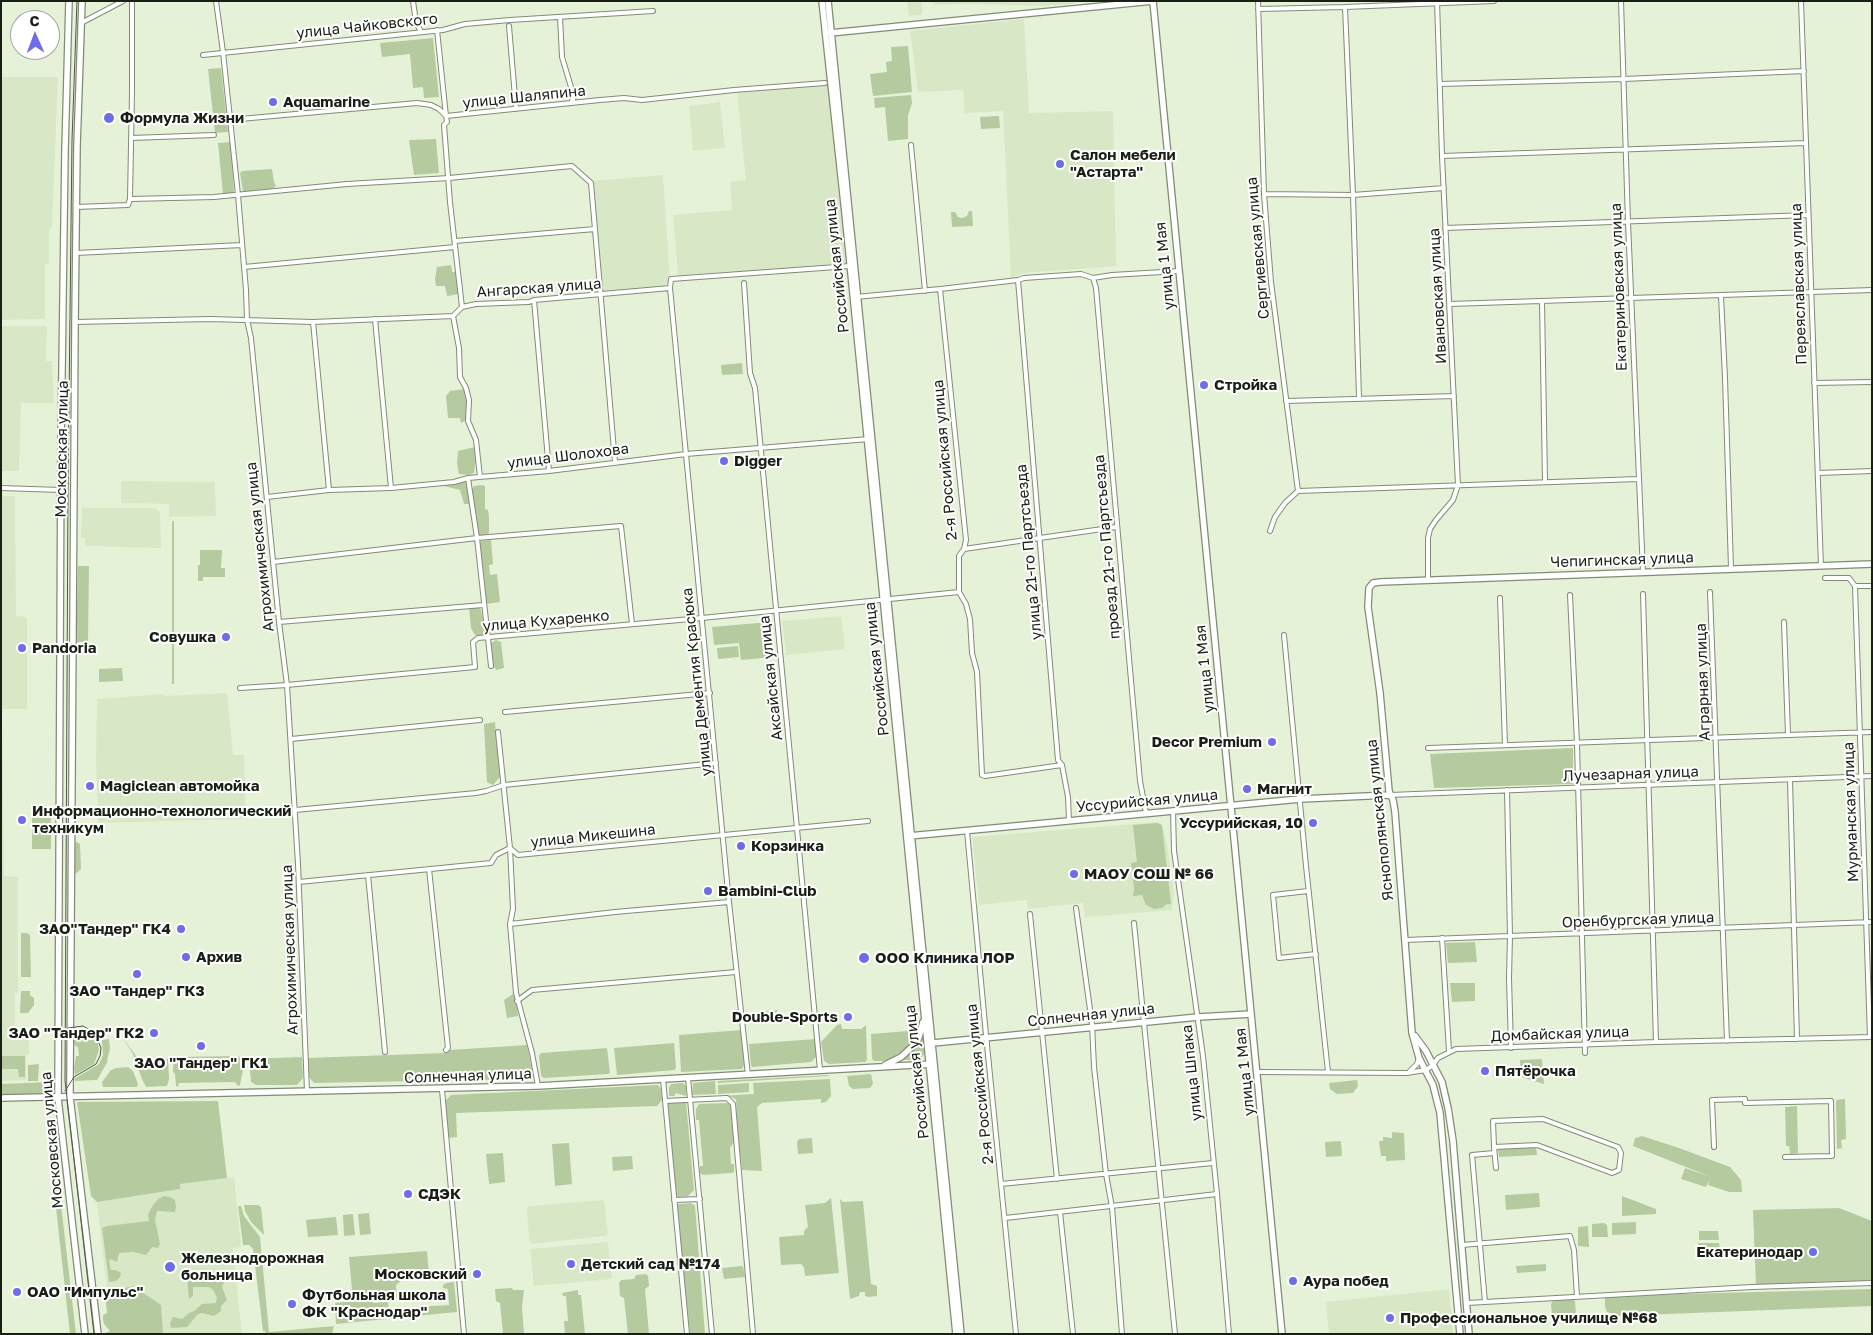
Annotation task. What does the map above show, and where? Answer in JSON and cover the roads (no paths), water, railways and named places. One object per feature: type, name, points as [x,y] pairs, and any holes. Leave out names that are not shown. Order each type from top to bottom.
[{"type":"street","name":"Московская улица","points":[[69,1],[65,170],[58,1098],[85,1334]]},
{"type":"street","name":"Московская улица","points":[[82,1],[76,207],[70,1097],[98,1334]]},
{"type":"street","points":[[81,23],[123,1]]},
{"type":"street","points":[[76,207],[128,205],[130,199],[132,1]]},
{"type":"street","name":"Агрохимическая улица","points":[[216,1],[238,195],[247,320],[251,338],[287,685],[299,882],[307,1091]]},
{"type":"street","points":[[414,1],[416,22],[421,32]]},
{"type":"street","name":"Российская улица","points":[[822,1],[828,34],[909,836],[933,1043],[932,1064],[956,1334]]},
{"type":"street","name":"Российская улица","points":[[828,1],[828,34],[850,266],[855,297]]},
{"type":"street","points":[[1112,6],[1139,1]]},
{"type":"street","points":[[828,34],[1153,1]]},
{"type":"street","name":"улица 1 Мая","points":[[1153,1],[1282,1334]]},
{"type":"street","name":"Сергиевская улица","points":[[1258,1],[1264,194],[1271,282],[1298,491]]},
{"type":"street","points":[[1258,9],[1494,1]]},
{"type":"street","name":"Екатериновская улица","points":[[1621,1],[1628,222],[1643,572]]},
{"type":"street","name":"Переяславская улица","points":[[1801,1],[1821,566]]},
{"type":"street","name":"Ивановская улица","points":[[1428,580],[1428,538],[1430,529],[1453,500],[1458,485],[1445,228],[1437,2]]},
{"type":"street","points":[[1345,7],[1359,398]]},
{"type":"street","name":"улица Чайковского","points":[[203,55],[421,32],[465,24],[653,11]]},
{"type":"street","points":[[560,17],[562,57],[574,97],[571,103]]},
{"type":"street","points":[[509,26],[516,109]]},
{"type":"street","points":[[437,30],[447,122],[444,125],[462,307]]},
{"type":"street","points":[[1440,84],[1624,79],[1804,71]]},
{"type":"street","name":"улица Шаляпина","points":[[229,120],[416,103],[431,105],[439,109],[446,116],[624,98],[642,100],[734,90],[826,84]]},
{"type":"street","points":[[131,138],[214,135]]},
{"type":"street","points":[[1442,156],[1806,143]]},
{"type":"street","points":[[911,145],[924,291]]},
{"type":"street","points":[[130,199],[238,195],[347,184],[449,178],[572,166],[590,183],[615,462]]},
{"type":"street","points":[[1264,194],[1353,195],[1444,188]]},
{"type":"street","points":[[1445,228],[1808,215]]},
{"type":"street","points":[[455,241],[595,229]]},
{"type":"street","points":[[76,253],[242,245]]},
{"type":"street","points":[[244,267],[456,247]]},
{"type":"street","name":"Ангарская улица","points":[[453,316],[462,307],[476,304],[670,288],[672,279],[850,266]]},
{"type":"street","points":[[855,297],[924,291],[1024,278],[1081,274],[1093,278],[1179,270]]},
{"type":"street","name":"проезд 21-го Партсъезда","points":[[1093,278],[1096,288],[1140,781],[1146,813]]},
{"type":"street","name":"улица 21-го Партсъезда","points":[[1018,280],[1058,760],[1062,765],[1068,796],[1069,821]]},
{"type":"street","name":"Аксайская улица","points":[[744,283],[750,373],[755,388],[820,1070]]},
{"type":"street","name":"улица Дементия Красюка","points":[[670,288],[729,902],[748,1074]]},
{"type":"street","name":"2-я Российская улица","points":[[940,289],[966,540],[964,549],[959,556],[959,592],[966,604],[970,619],[972,653],[977,672],[982,774],[985,776],[1062,765]]},
{"type":"street","points":[[1450,304],[1872,290]]},
{"type":"street","points":[[1721,296],[1726,378],[1731,568]]},
{"type":"street","points":[[534,300],[549,471]]},
{"type":"street","points":[[1542,301],[1545,481]]},
{"type":"street","points":[[75,322],[247,320],[312,322],[453,316],[459,348],[460,377],[466,388],[469,400],[468,422],[476,440],[480,478]]},
{"type":"street","points":[[375,319],[391,488]]},
{"type":"street","points":[[312,322],[329,490]]},
{"type":"street","points":[[1814,383],[1872,382]]},
{"type":"street","points":[[1286,401],[1454,396]]},
{"type":"street","name":"улица Шолохова","points":[[267,497],[329,490],[391,488],[454,482],[468,478],[549,471],[686,454],[870,439]]},
{"type":"street","points":[[1818,473],[1872,471]]},
{"type":"street","points":[[468,478],[477,538],[491,666]]},
{"type":"street","points":[[1270,531],[1280,510],[1298,491],[1638,479]]},
{"type":"street","points":[[1,488],[62,487],[74,483]]},
{"type":"street","points":[[62,487],[74,490]]},
{"type":"street","points":[[62,512],[67,510],[74,512]]},
{"type":"street","points":[[273,562],[477,538],[621,526],[632,624]]},
{"type":"street","points":[[964,549],[1116,527]]},
{"type":"street","name":"Чепигинская улица","points":[[1368,605],[1367,594],[1373,583],[1872,564]]},
{"type":"street","points":[[1826,578],[1849,578],[1855,586],[1872,586]]},
{"type":"street","name":"Мурманская улица","points":[[1855,586],[1865,923],[1871,1037]]},
{"type":"street","name":"улица Кухаренко","points":[[240,688],[474,668],[473,642],[478,638],[488,636],[702,618],[959,592]]},
{"type":"street","name":"Аграрная улица","points":[[1710,592],[1727,1041]]},
{"type":"street","points":[[1643,594],[1656,1042]]},
{"type":"street","points":[[1570,595],[1578,787],[1585,1053]]},
{"type":"street","points":[[1500,598],[1505,745]]},
{"type":"street","points":[[279,622],[483,605]]},
{"type":"street","name":"Яснополянская улица","points":[[1368,605],[1380,693],[1390,795],[1395,812],[1412,1033],[1419,1058],[1436,1095],[1440,1118],[1460,1334]]},
{"type":"street","points":[[1784,622],[1788,735]]},
{"type":"street","points":[[1284,635],[1308,891],[1328,1072]]},
{"type":"street","points":[[60,688],[72,689]]},
{"type":"street","points":[[505,712],[710,693]]},
{"type":"street","points":[[291,739],[480,720]]},
{"type":"street","points":[[498,732],[510,848],[513,909],[510,924],[517,1001],[532,1053],[538,1086]]},
{"type":"street","points":[[1428,748],[1872,732]]},
{"type":"street","points":[[295,810],[486,791],[504,785],[716,763]]},
{"type":"street","name":"Лучезарная улица","points":[[1390,795],[1872,776]]},
{"type":"street","points":[[1790,780],[1798,1039]]},
{"type":"street","points":[[1507,790],[1510,936],[1508,978],[1511,1048]]},
{"type":"street","name":"Уссурийская улица","points":[[909,836],[1300,799],[1390,795]]},
{"type":"street","name":"улица Шпака","points":[[1173,811],[1174,851],[1198,1017],[1217,1194],[1229,1334]]},
{"type":"street","name":"улица Микешина","points":[[299,882],[491,863],[496,855],[510,848],[518,855],[868,821]]},
{"type":"street","name":"2-я Российская улица","points":[[968,831],[986,1038],[1016,1334]]},
{"type":"street","name":"Российская улица","points":[[909,836],[924,1016],[932,1064],[961,1334]]},
{"type":"street","points":[[429,869],[448,1048],[446,1050]]},
{"type":"street","points":[[368,876],[384,1052]]},
{"type":"street","points":[[1308,891],[1272,895],[1279,958],[1316,954]]},
{"type":"street","points":[[59,897],[65,901],[71,897]]},
{"type":"street","points":[[510,924],[729,902]]},
{"type":"street","points":[[1076,908],[1092,1028],[1094,1067],[1106,1174],[1112,1207],[1122,1334]]},
{"type":"street","points":[[59,912],[65,909],[71,912]]},
{"type":"street","points":[[1030,914],[1057,1179]]},
{"type":"street","name":"Оренбургская улица","points":[[1405,940],[1872,922]]},
{"type":"street","points":[[1134,923],[1176,1334]]},
{"type":"street","points":[[1258,1072],[1407,1073],[1426,1070],[1433,1065],[1438,1058],[1449,1051],[1442,938]]},
{"type":"street","points":[[517,1001],[532,990],[736,972]]},
{"type":"street","name":"Солнечная улица","points":[[933,1043],[1198,1017],[1252,1014]]},
{"type":"street","points":[[881,1067],[894,1061],[913,1046],[918,1037],[924,1016]]},
{"type":"street","points":[[1412,1033],[1426,1051],[1442,1082],[1449,1117],[1469,1334]]},
{"type":"street","name":"Домбайская улица","points":[[1449,1051],[1656,1042],[1871,1037]]},
{"type":"street","points":[[1407,1073],[1414,1069],[1419,1058]]},
{"type":"street","name":"Солнечная улица","points":[[1,1098],[442,1090],[663,1080],[932,1064]]},
{"type":"street","points":[[688,1078],[712,1334]]},
{"type":"street","points":[[663,1080],[687,1334]]},
{"type":"street","points":[[442,1090],[464,1334]]},
{"type":"street","points":[[665,1101],[726,1098],[733,1104],[753,1334]]},
{"type":"street","points":[[1714,1147],[1712,1100],[1744,1099],[1745,1104],[1831,1101],[1832,1156],[1785,1157]]},
{"type":"street","points":[[1440,1118],[1449,1117]]},
{"type":"street","points":[[1494,1147],[1537,1145],[1612,1173],[1619,1170],[1621,1153],[1618,1147],[1543,1119],[1493,1122],[1494,1153],[1496,1168]]},
{"type":"street","points":[[1485,1302],[1472,1155],[1494,1153]]},
{"type":"street","points":[[1001,1184],[1213,1164]]},
{"type":"street","points":[[1005,1218],[1217,1194]]},
{"type":"street","points":[[69,1196],[82,1195]]},
{"type":"street","points":[[674,1200],[700,1199]]},
{"type":"street","points":[[70,1206],[83,1205]]},
{"type":"street","points":[[1060,1212],[1073,1334]]},
{"type":"street","points":[[1462,1245],[1570,1236],[1574,1250],[1577,1296]]},
{"type":"street","points":[[1467,1303],[1752,1287],[1872,1283]]},
{"type":"tram line","points":[[77,1],[72,140],[68,490],[65,1081],[94,1334]]},
{"type":"tram line","points":[[63,1037],[68,1028],[83,1026],[95,1034],[101,1048],[96,1064],[74,1077],[65,1091]]},
{"type":"place","name":"Aquamarine","points":[[273,102]]},
{"type":"place","name":"Формула Жизни","points":[[109,118]]},
{"type":"place","name":"Салон мебели \"Астарта\"","points":[[1060,164]]},
{"type":"place","name":"Стройка","points":[[1204,385]]},
{"type":"place","name":"Digger","points":[[724,461]]},
{"type":"place","name":"Совушка","points":[[226,637]]},
{"type":"place","name":"Pandoria","points":[[22,648]]},
{"type":"place","name":"Decor Premium","points":[[1272,742]]},
{"type":"place","name":"Magiclean автомойка","points":[[90,786]]},
{"type":"place","name":"Магнит","points":[[1247,789]]},
{"type":"place","name":"Информационно-технологический техникум","points":[[22,820]]},
{"type":"place","name":"Уссурийская, 10","points":[[1313,823]]},
{"type":"place","name":"Корзинка","points":[[741,846]]},
{"type":"place","name":"МАОУ СОШ № 66","points":[[1074,874]]},
{"type":"place","name":"Bambini-Club","points":[[708,891]]},
{"type":"place","name":"ЗАО\"Тандер\" ГК4","points":[[181,929]]},
{"type":"place","name":"Архив","points":[[186,957]]},
{"type":"place","name":"ООО Клиника ЛОР","points":[[864,958]]},
{"type":"place","name":"ЗАО \"Тандер\" ГК3","points":[[137,974]]},
{"type":"place","name":"Double-Sports","points":[[848,1017]]},
{"type":"place","name":"ЗАО \"Тандер\" ГК2","points":[[154,1033]]},
{"type":"place","name":"ЗАО \"Тандер\" ГК1","points":[[201,1046]]},
{"type":"place","name":"Пятёрочка","points":[[1485,1071]]},
{"type":"place","name":"СДЭК","points":[[408,1194]]},
{"type":"place","name":"Екатеринодар","points":[[1813,1252]]},
{"type":"place","name":"Детский сад №174","points":[[571,1264]]},
{"type":"place","name":"Железнодорожная больница","points":[[170,1267]]},
{"type":"place","name":"Московский","points":[[477,1274]]},
{"type":"place","name":"Аура побед","points":[[1293,1281]]},
{"type":"place","name":"ОАО \"Импульс\"","points":[[17,1292]]},
{"type":"place","name":"Футбольная школа ФК \"Краснодар\"","points":[[292,1304]]},
{"type":"place","name":"Профессиональное училище №68","points":[[1390,1318]]}]
